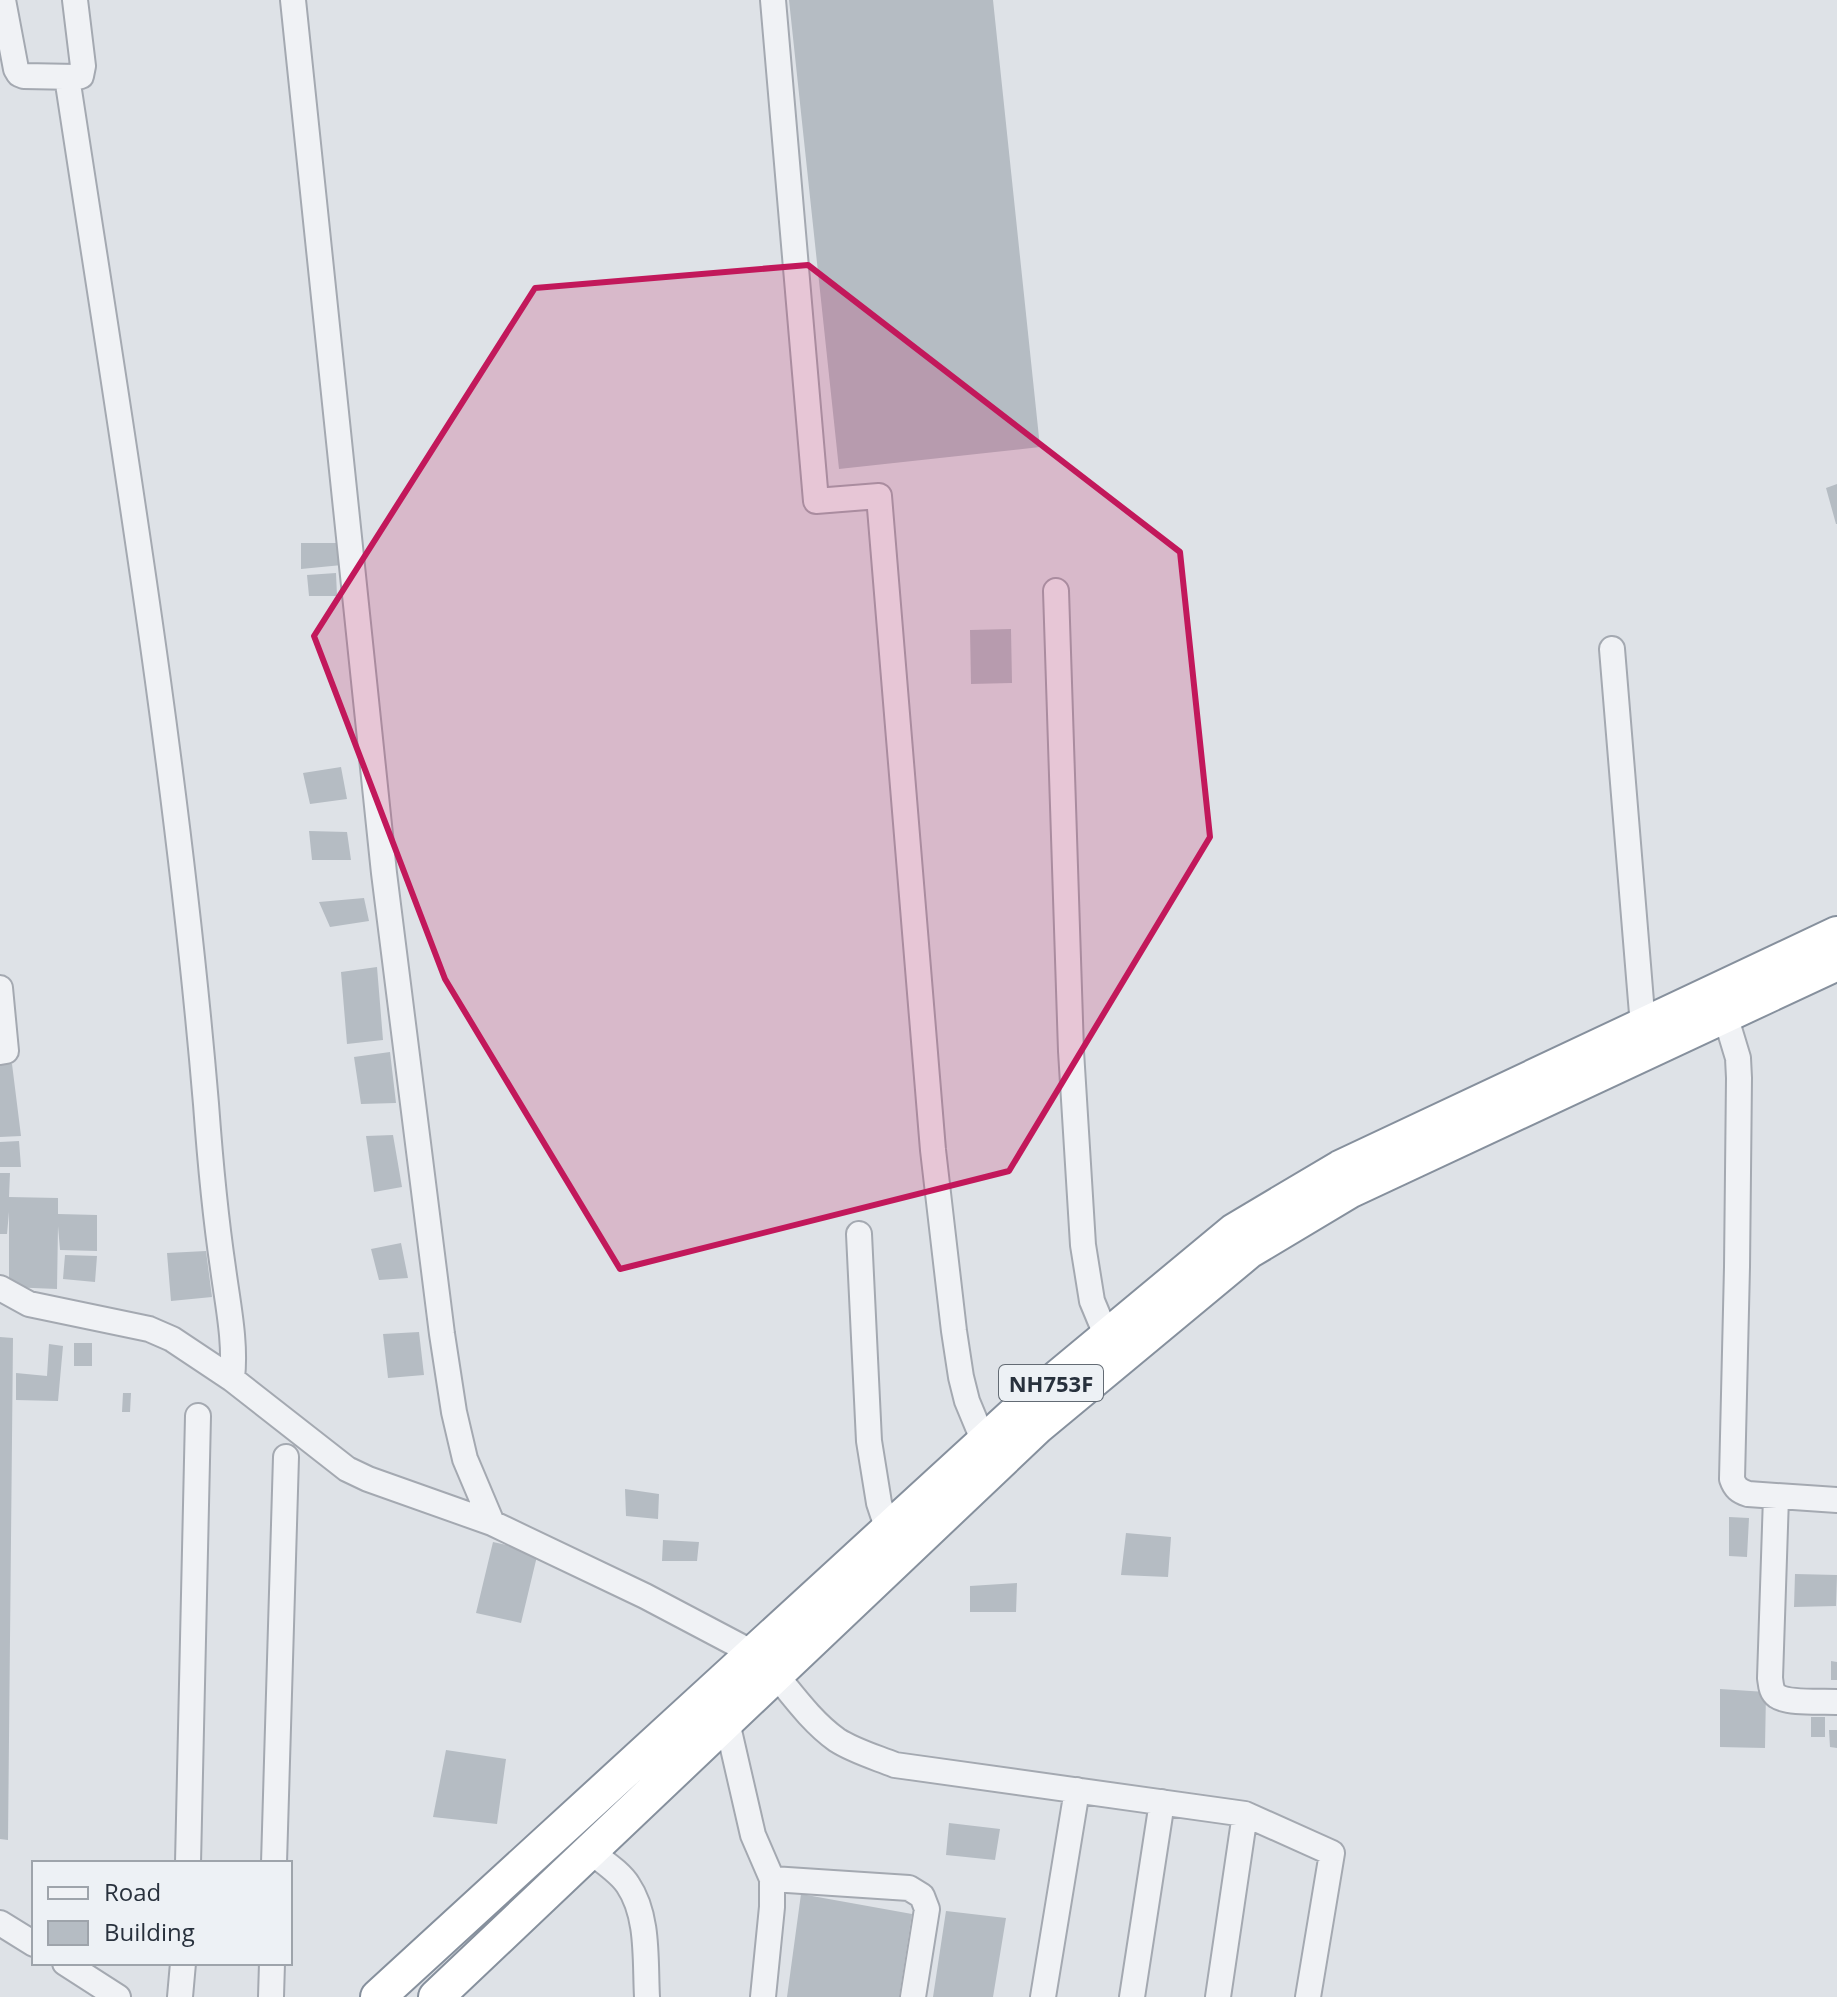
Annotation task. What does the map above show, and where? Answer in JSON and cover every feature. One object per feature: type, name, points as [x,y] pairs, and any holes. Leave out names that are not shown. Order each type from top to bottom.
[{"type":"highway","name":"NH753F","points":[[436,1997],[727,1722],[764,1664],[888,1530],[1021,1408],[1234,1231],[1340,1168],[1837,934]]},
{"type":"highway","name":"NH753F","points":[[378,1997],[1037,1427],[1249,1251],[1351,1190],[1837,963]]},
{"type":"street","points":[[3,0],[19,74],[77,77],[83,71],[75,0]]},
{"type":"street","points":[[293,0],[384,873],[442,1334],[465,1459],[492,1523]]},
{"type":"street","points":[[773,0],[816,501],[879,496],[934,1165],[961,1377],[984,1442]]},
{"type":"street","points":[[67,77],[145,594],[195,972],[222,1266],[232,1329],[232,1379]]},
{"type":"street","points":[[1056,591],[1071,1051],[1083,1245],[1092,1301],[1107,1337]]},
{"type":"street","points":[[1612,649],[1643,1026]]},
{"type":"street","points":[[0,988],[6,1051],[0,1052]]},
{"type":"street","points":[[1725,1015],[1738,1058],[1739,1078],[1732,1479],[1741,1492],[1837,1500]]},
{"type":"street","points":[[859,1234],[869,1441],[879,1503],[888,1530]]},
{"type":"street","points":[[0,1288],[29,1304],[149,1329],[172,1339],[232,1379],[347,1469],[492,1523],[645,1596],[764,1664],[816,1722],[835,1739],[855,1750],[895,1765],[1245,1814],[1332,1853],[1308,1997]]},
{"type":"street","points":[[188,1861],[198,1416]]},
{"type":"street","points":[[274,1861],[286,1457]]},
{"type":"street","points":[[1776,1497],[1772,1690],[1787,1700],[1837,1702]]},
{"type":"street","points":[[727,1722],[753,1835],[772,1879],[763,1997]]},
{"type":"street","points":[[1043,1997],[1077,1790]]},
{"type":"street","points":[[1132,1997],[1162,1802]]},
{"type":"street","points":[[1218,1997],[1245,1814]]},
{"type":"street","points":[[590,1851],[627,1882],[638,1901],[647,1997]]},
{"type":"street","points":[[772,1879],[909,1888],[922,1896],[927,1909],[913,1997]]},
{"type":"street","points":[[0,1923],[32,1943]]},
{"type":"street","points":[[68,1965],[118,1997]]},
{"type":"street","points":[[180,1997],[183,1965]]},
{"type":"street","points":[[271,1997],[272,1965]]},
{"type":"highlighted area","points":[[808,265],[1180,552],[1210,837],[1009,1171],[620,1269],[445,979],[314,636],[535,288]]},
{"type":"building","points":[[789,0],[993,0],[1040,447],[839,469]]},
{"type":"building","points":[[1837,484],[1837,524],[1836,524],[1826,488]]},
{"type":"building","points":[[301,543],[342,543],[342,565],[301,569]]},
{"type":"building","points":[[336,573],[337,596],[309,596],[307,575]]},
{"type":"building","points":[[1011,629],[1012,683],[971,684],[970,630]]},
{"type":"building","points":[[341,767],[347,799],[310,804],[303,773]]},
{"type":"building","points":[[309,831],[347,832],[351,860],[312,860]]},
{"type":"building","points":[[364,898],[369,921],[330,927],[319,902]]},
{"type":"building","points":[[377,967],[383,1040],[347,1044],[341,972]]},
{"type":"building","points":[[390,1052],[396,1103],[361,1104],[354,1057]]},
{"type":"building","points":[[0,1064],[12,1064],[21,1136],[0,1137]]},
{"type":"building","points":[[393,1135],[402,1187],[374,1192],[366,1136]]},
{"type":"building","points":[[19,1141],[21,1167],[0,1167],[0,1142]]},
{"type":"building","points":[[0,1173],[10,1173],[9,1197],[58,1198],[58,1214],[97,1215],[97,1251],[60,1250],[58,1226],[57,1289],[9,1287],[9,1212],[7,1234],[0,1234]]},
{"type":"building","points":[[401,1243],[408,1278],[379,1280],[371,1249]]},
{"type":"building","points":[[206,1251],[212,1297],[171,1301],[167,1253]]},
{"type":"building","points":[[65,1255],[97,1256],[95,1282],[63,1279]]},
{"type":"building","points":[[419,1332],[424,1375],[388,1378],[383,1334]]},
{"type":"building","points":[[0,1337],[13,1338],[8,1840],[0,1839]]},
{"type":"building","points":[[74,1343],[92,1343],[92,1366],[74,1366]]},
{"type":"building","points":[[49,1344],[63,1346],[58,1401],[16,1400],[16,1373],[47,1376]]},
{"type":"building","points":[[123,1393],[131,1393],[130,1412],[122,1412]]},
{"type":"building","points":[[625,1489],[659,1494],[658,1519],[626,1516]]},
{"type":"building","points":[[1729,1517],[1749,1518],[1747,1557],[1729,1556]]},
{"type":"building","points":[[1126,1533],[1171,1537],[1168,1577],[1121,1575]]},
{"type":"building","points":[[663,1540],[699,1542],[697,1561],[662,1561]]},
{"type":"building","points":[[493,1542],[538,1552],[521,1623],[476,1613]]},
{"type":"building","points":[[1795,1574],[1837,1575],[1836,1606],[1794,1607]]},
{"type":"building","points":[[1017,1583],[1016,1612],[970,1612],[970,1586]]},
{"type":"building","points":[[1831,1661],[1837,1662],[1837,1680],[1831,1680]]},
{"type":"building","points":[[1720,1689],[1766,1692],[1765,1748],[1720,1747]]},
{"type":"building","points":[[1811,1717],[1825,1717],[1825,1737],[1811,1737]]},
{"type":"building","points":[[1829,1730],[1837,1730],[1837,1748],[1830,1747]]},
{"type":"building","points":[[446,1750],[506,1759],[497,1824],[433,1817]]},
{"type":"building","points":[[949,1823],[1000,1829],[995,1860],[946,1855]]},
{"type":"building","points":[[801,1894],[912,1914],[899,1997],[787,1997]]},
{"type":"building","points":[[946,1911],[1006,1918],[993,1997],[933,1997]]}]
